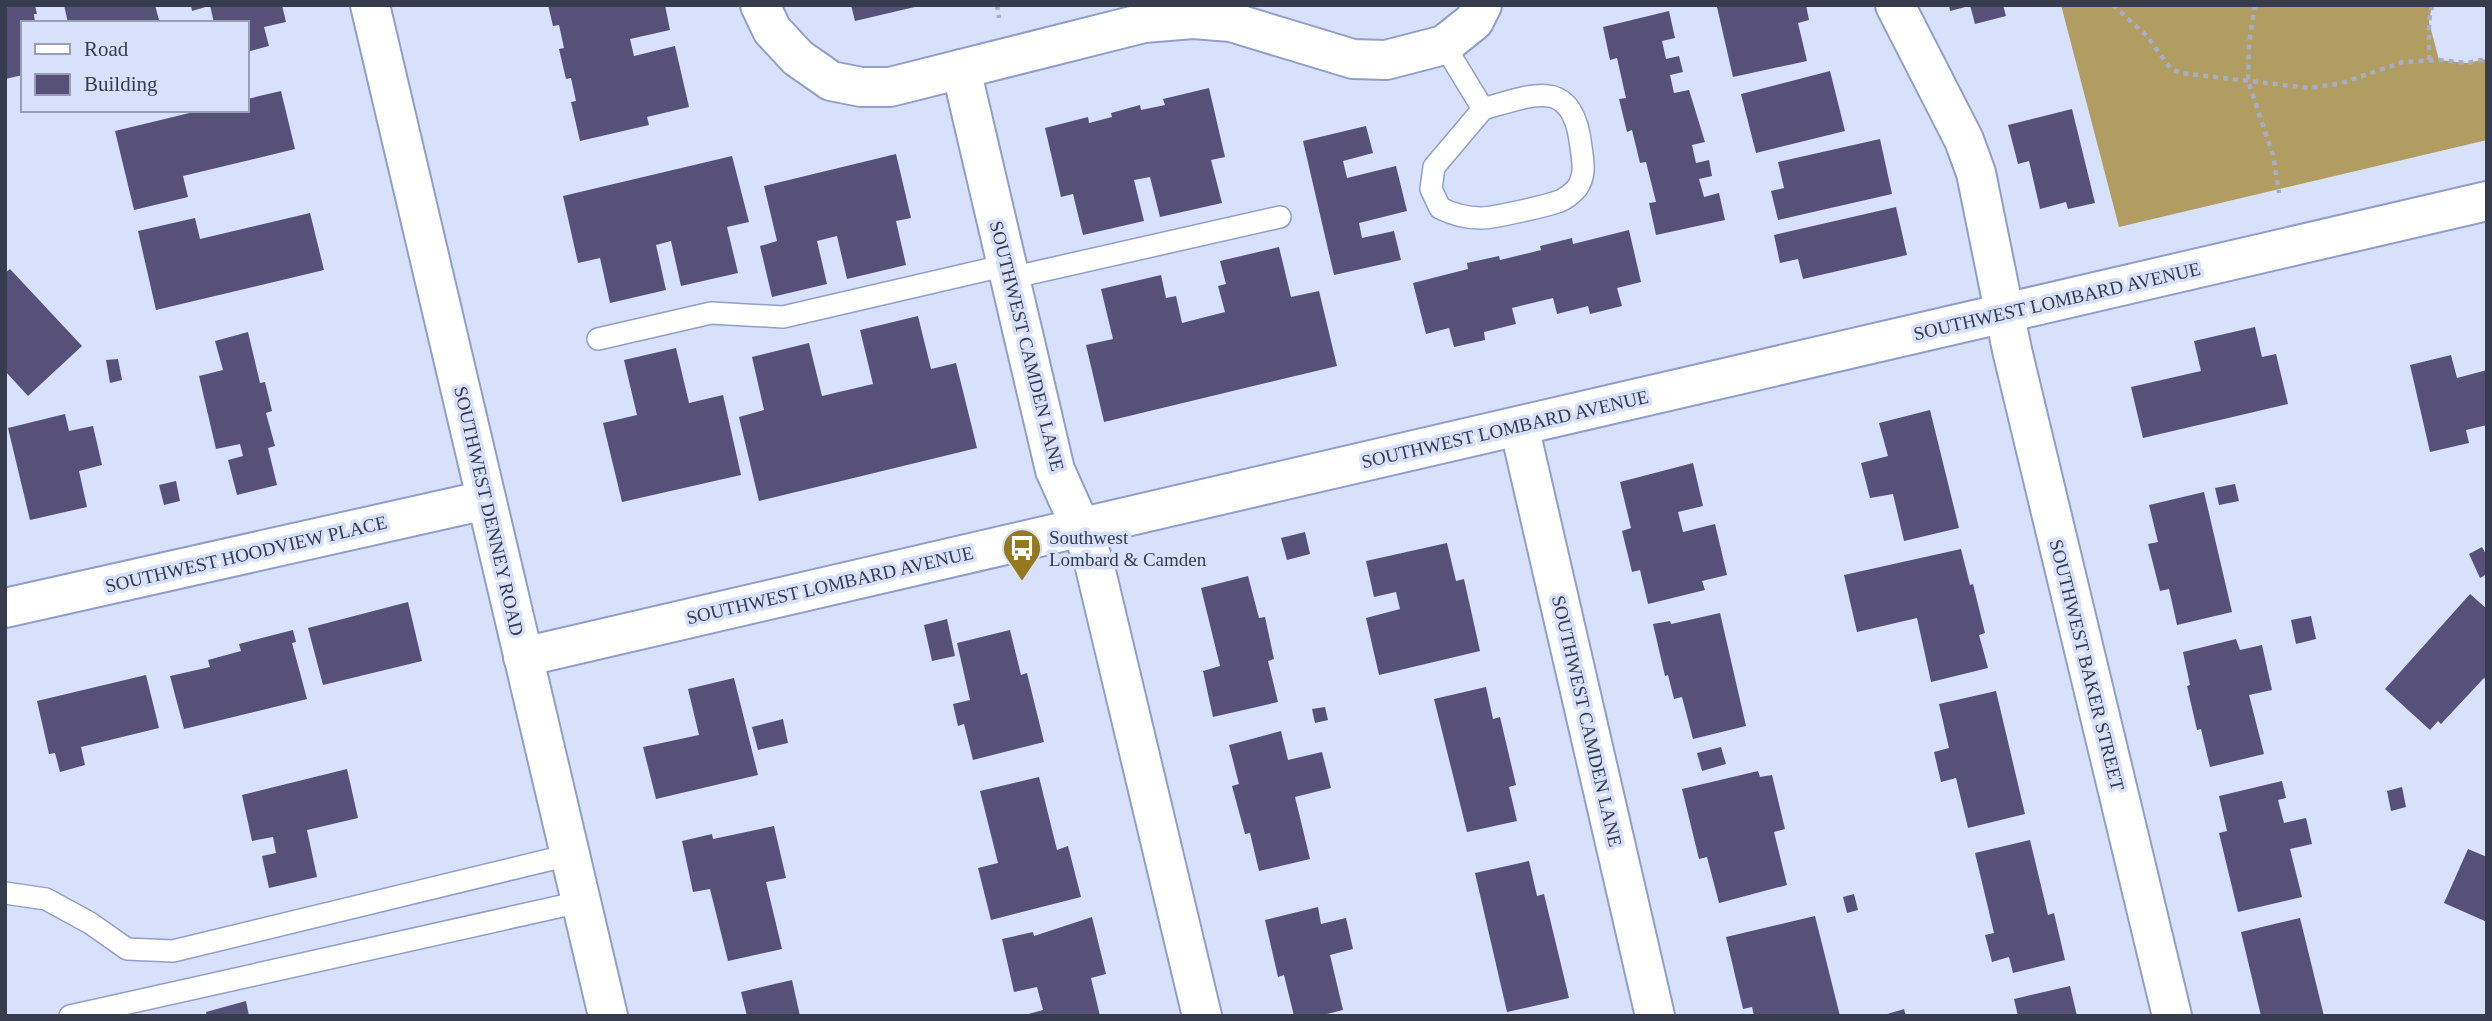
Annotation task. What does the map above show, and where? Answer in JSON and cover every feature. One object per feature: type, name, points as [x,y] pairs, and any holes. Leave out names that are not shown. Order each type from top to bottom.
[{"type":"street","name":"SOUTHWEST DENNEY ROAD","points":[[370,5],[608,1016]]},
{"type":"street","points":[[760,5],[772,30],[798,58],[831,80],[861,87],[890,87],[1144,23],[1192,19],[1231,22],[1353,59],[1386,60],[1444,45],[1474,21],[1482,5]]},
{"type":"street","name":"SOUTHWEST BAKER STREET","points":[[1895,5],[1964,140],[1976,173],[2003,314],[2172,1016]]},
{"type":"street","name":"SOUTHWEST CAMDEN LANE","points":[[961,69],[1055,471],[1082,528],[1094,563],[1202,1016]]},
{"type":"street","name":"SOUTHWEST LOMBARD AVENUE","points":[[523,657],[2487,201]]},
{"type":"street","name":"SOUTHWEST CAMDEN LANE","points":[[1519,426],[1655,1016]]},
{"type":"street","name":"SOUTHWEST HOODVIEW PLACE","points":[[5,608],[486,500]]},
{"type":"lane","points":[[1444,45],[1483,109]]},
{"type":"lane","points":[[1537,94],[1558,97],[1570,108],[1579,128],[1584,172],[1576,189],[1561,201],[1484,218],[1457,216],[1440,208],[1431,189],[1434,167],[1483,109],[1537,94]]},
{"type":"lane","points":[[598,339],[711,313],[783,317],[1280,217]]},
{"type":"lane","points":[[5,893],[46,899],[90,923],[127,949],[173,951],[569,856]]},
{"type":"lane","points":[[70,1016],[580,902]]},
{"type":"path","points":[[996,5],[1000,18]]},
{"type":"path","points":[[2113,5],[2147,36],[2170,68],[2180,73],[2310,88],[2326,87],[2403,62],[2429,60],[2467,63],[2487,59]]},
{"type":"path","points":[[2255,5],[2249,43],[2248,81],[2273,155],[2279,193]]},
{"type":"path","points":[[2429,60],[2432,5]]},
{"type":"shaded area","points":[[2061,5],[2432,5],[2429,22],[2439,60],[2467,63],[2487,59],[2487,140],[2119,227]]},
{"type":"building","points":[[5,5],[35,5],[37,14],[34,14],[35,21],[21,21],[21,75],[5,79]]},
{"type":"building","points":[[64,5],[155,5],[159,20],[154,21],[68,21]]},
{"type":"building","points":[[191,5],[209,5],[209,6],[192,11]]},
{"type":"building","points":[[210,5],[282,5],[286,22],[264,27],[269,46],[248,52],[248,21],[214,21]]},
{"type":"building","points":[[548,5],[665,5],[670,30],[630,39],[634,56],[675,46],[689,107],[647,117],[649,125],[580,141],[571,102],[576,101],[571,78],[566,79],[559,49],[564,48],[559,25],[553,26]]},
{"type":"building","points":[[851,5],[919,5],[919,6],[855,21]]},
{"type":"building","points":[[1806,5],[1809,20],[1798,23],[1807,61],[1733,77],[1717,7]]},
{"type":"building","points":[[1949,5],[1969,5],[1969,6],[1950,11]]},
{"type":"building","points":[[1970,5],[2003,5],[2006,16],[1975,24]]},
{"type":"building","points":[[1669,11],[1675,38],[1662,41],[1666,59],[1679,56],[1683,72],[1670,75],[1674,93],[1689,90],[1705,142],[1692,145],[1696,163],[1709,160],[1712,176],[1699,179],[1704,197],[1719,193],[1725,220],[1656,235],[1649,203],[1656,202],[1646,162],[1640,163],[1632,130],[1627,132],[1619,99],[1626,98],[1617,58],[1610,60],[1603,27]]},
{"type":"building","points":[[1830,71],[1845,131],[1756,153],[1741,94]]},
{"type":"building","points":[[1209,88],[1225,157],[1211,160],[1222,203],[1160,217],[1150,177],[1134,180],[1144,221],[1083,235],[1073,194],[1061,197],[1045,128],[1088,117],[1089,123],[1112,117],[1111,113],[1140,105],[1141,110],[1165,105],[1163,99]]},
{"type":"building","points":[[281,91],[295,149],[183,176],[188,197],[134,210],[115,131],[194,112],[248,112],[248,99]]},
{"type":"building","points":[[2072,109],[2095,203],[2068,209],[2066,202],[2040,209],[2029,161],[2018,164],[2008,125]]},
{"type":"building","points":[[1366,126],[1373,153],[1343,161],[1347,178],[1396,166],[1407,211],[1359,223],[1362,238],[1394,231],[1401,260],[1334,275],[1303,141]]},
{"type":"building","points":[[1880,139],[1892,194],[1778,220],[1771,191],[1784,188],[1778,162]]},
{"type":"building","points":[[896,154],[911,218],[896,221],[906,265],[847,279],[837,236],[817,241],[827,284],[772,297],[760,246],[777,241],[764,186]]},
{"type":"building","points":[[732,156],[749,222],[727,227],[738,273],[681,286],[671,241],[656,245],[666,290],[610,303],[600,258],[578,263],[563,196]]},
{"type":"building","points":[[1896,207],[1907,255],[1803,279],[1798,259],[1780,263],[1774,235]]},
{"type":"building","points":[[310,213],[324,270],[156,310],[138,231],[195,218],[200,239]]},
{"type":"building","points":[[1629,230],[1641,282],[1617,288],[1622,306],[1590,314],[1588,306],[1557,314],[1553,298],[1512,308],[1516,324],[1484,332],[1485,340],[1454,347],[1449,328],[1426,334],[1413,283],[1468,269],[1467,263],[1499,256],[1500,260],[1541,250],[1540,246],[1572,238],[1573,244]]},
{"type":"building","points":[[1279,247],[1291,297],[1319,291],[1337,366],[1104,422],[1086,345],[1113,339],[1101,289],[1161,275],[1166,298],[1176,296],[1182,323],[1225,312],[1218,286],[1226,284],[1220,261]]},
{"type":"building","points":[[10,269],[82,346],[28,396],[5,371],[5,273]]},
{"type":"building","points":[[918,316],[931,369],[956,363],[977,448],[759,501],[739,417],[764,410],[752,357],[809,343],[822,396],[873,384],[860,330]]},
{"type":"building","points":[[2255,327],[2262,357],[2276,354],[2288,404],[2143,438],[2131,387],[2201,371],[2194,341]]},
{"type":"building","points":[[248,332],[260,383],[265,382],[272,411],[266,413],[275,446],[268,448],[277,485],[237,495],[228,460],[243,456],[240,444],[216,449],[199,376],[223,370],[215,341]]},
{"type":"building","points":[[676,348],[689,403],[723,395],[741,475],[622,502],[603,423],[637,415],[624,360]]},
{"type":"building","points":[[2451,355],[2457,378],[2487,370],[2487,425],[2466,430],[2469,443],[2430,452],[2410,365]]},
{"type":"building","points":[[118,359],[122,380],[110,383],[106,360]]},
{"type":"building","points":[[1930,410],[1959,528],[1904,541],[1893,494],[1870,498],[1861,463],[1888,456],[1879,423]]},
{"type":"building","points":[[65,414],[69,431],[93,426],[102,465],[79,471],[87,507],[30,520],[8,428]]},
{"type":"building","points":[[1693,463],[1703,506],[1678,512],[1683,532],[1715,524],[1727,575],[1702,581],[1705,590],[1648,604],[1640,570],[1632,572],[1622,531],[1631,528],[1620,482]]},
{"type":"building","points":[[176,481],[180,501],[164,505],[159,485]]},
{"type":"building","points":[[2235,484],[2239,501],[2219,505],[2215,488]]},
{"type":"building","points":[[2204,492],[2232,612],[2177,625],[2169,589],[2160,591],[2148,544],[2158,542],[2149,505]]},
{"type":"building","points":[[1305,532],[1310,554],[1287,560],[1281,538]]},
{"type":"building","points":[[1447,543],[1456,581],[1464,579],[1480,651],[1379,675],[1366,618],[1400,609],[1396,592],[1374,597],[1366,561]]},
{"type":"building","points":[[2482,547],[2487,556],[2487,574],[2480,578],[2469,554]]},
{"type":"building","points":[[1961,549],[1985,633],[1979,635],[1988,668],[1931,682],[1917,618],[1857,632],[1844,575]]},
{"type":"building","points":[[1248,576],[1259,618],[1265,617],[1274,659],[1268,661],[1278,702],[1213,717],[1203,671],[1220,666],[1201,588]]},
{"type":"building","points":[[2470,594],[2487,609],[2487,680],[2484,678],[2441,724],[2438,721],[2430,730],[2385,689]]},
{"type":"building","points":[[408,602],[422,661],[323,685],[308,628]]},
{"type":"building","points":[[1720,613],[1746,726],[1693,739],[1682,697],[1674,699],[1668,675],[1665,676],[1653,624],[1670,621],[1671,624]]},
{"type":"building","points":[[2311,616],[2316,639],[2296,644],[2291,620]]},
{"type":"building","points":[[947,619],[955,656],[932,661],[924,625]]},
{"type":"building","points":[[293,630],[296,642],[292,643],[307,699],[184,729],[170,676],[210,667],[208,660],[241,651],[239,644]]},
{"type":"building","points":[[1010,630],[1021,675],[1027,673],[1044,742],[973,760],[964,724],[958,726],[953,704],[970,700],[957,643]]},
{"type":"building","points":[[2236,639],[2240,650],[2262,645],[2272,690],[2249,695],[2264,754],[2210,767],[2201,729],[2197,730],[2183,652]]},
{"type":"building","points":[[146,675],[159,728],[81,747],[85,765],[60,772],[55,753],[49,754],[37,701]]},
{"type":"building","points":[[734,678],[758,775],[656,799],[643,747],[699,735],[688,689]]},
{"type":"building","points":[[1486,687],[1493,719],[1500,717],[1516,785],[1509,787],[1517,821],[1467,832],[1434,699]]},
{"type":"building","points":[[1996,691],[2025,814],[1968,828],[1956,778],[1941,782],[1934,752],[1949,748],[1939,704]]},
{"type":"building","points":[[1325,707],[1328,720],[1315,723],[1312,709]]},
{"type":"building","points":[[783,719],[788,743],[758,750],[752,727]]},
{"type":"building","points":[[1281,731],[1288,760],[1322,752],[1331,788],[1295,797],[1310,859],[1259,871],[1250,833],[1245,834],[1232,786],[1239,784],[1229,745]]},
{"type":"building","points":[[1721,747],[1726,764],[1702,771],[1697,753]]},
{"type":"building","points":[[347,769],[358,818],[307,830],[317,877],[269,888],[262,856],[276,853],[273,837],[252,841],[242,795]]},
{"type":"building","points":[[1758,771],[1760,777],[1772,775],[1785,829],[1774,832],[1787,885],[1719,903],[1707,857],[1699,859],[1682,789]]},
{"type":"building","points":[[1039,777],[1057,850],[1068,846],[1081,897],[991,920],[978,868],[998,863],[980,791]]},
{"type":"building","points":[[2282,781],[2286,798],[2278,800],[2284,823],[2306,818],[2312,844],[2290,849],[2302,897],[2238,912],[2219,833],[2227,831],[2219,796]]},
{"type":"building","points":[[2402,787],[2406,807],[2391,811],[2387,791]]},
{"type":"building","points":[[774,826],[786,878],[766,882],[782,949],[728,961],[710,889],[693,892],[682,841],[712,834],[713,839]]},
{"type":"building","points":[[2030,840],[2048,915],[2054,913],[2065,960],[2013,973],[2009,957],[1992,962],[1985,935],[1994,933],[1975,853]]},
{"type":"building","points":[[2468,849],[2487,857],[2487,922],[2444,903]]},
{"type":"building","points":[[1529,861],[1537,896],[1544,894],[1569,998],[1507,1012],[1475,873]]},
{"type":"building","points":[[1854,894],[1858,910],[1847,913],[1843,897]]},
{"type":"building","points":[[1318,907],[1321,924],[1346,918],[1353,949],[1330,955],[1343,1010],[1319,1016],[1294,1016],[1284,975],[1278,977],[1265,920]]},
{"type":"building","points":[[1815,916],[1840,1016],[1754,1016],[1752,1007],[1743,1009],[1726,937]]},
{"type":"building","points":[[1092,917],[1106,974],[1091,978],[1100,1016],[1021,1016],[1043,1010],[1037,987],[1014,992],[1002,939],[1033,932],[1034,936]]},
{"type":"building","points":[[2300,918],[2324,1016],[2261,1016],[2241,932]]},
{"type":"building","points":[[792,980],[800,1016],[747,1016],[741,992]]},
{"type":"building","points":[[2070,986],[2077,1016],[2018,1016],[2014,999]]},
{"type":"building","points":[[246,1001],[249,1016],[207,1016],[206,1012]]},
{"type":"building","points":[[1904,1009],[1906,1016],[1884,1016],[1884,1015]]},
{"type":"place","name":"Southwest Lombard & Camden","points":[[1022,582]]}]
